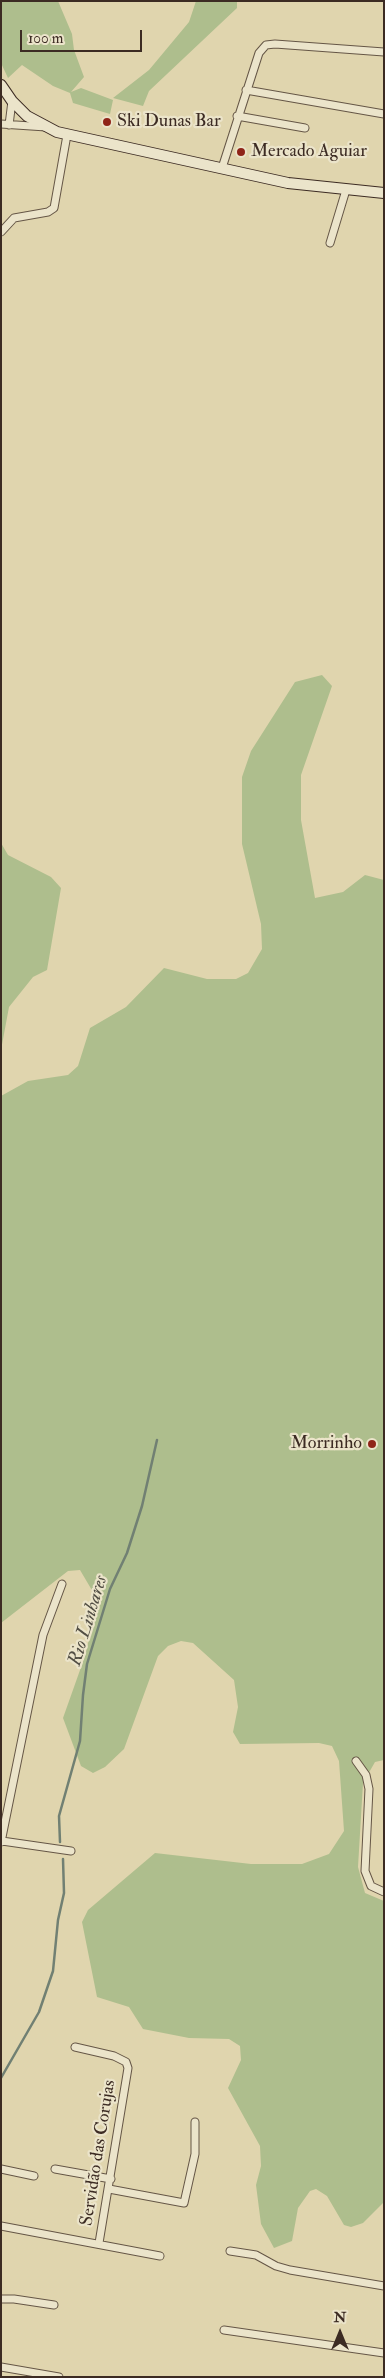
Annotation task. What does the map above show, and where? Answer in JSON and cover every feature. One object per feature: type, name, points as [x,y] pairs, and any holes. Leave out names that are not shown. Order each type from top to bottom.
[{"type":"main road","points":[[1,84],[12,102],[27,116],[46,127],[67,135],[288,182],[384,193]]},
{"type":"street","points":[[222,168],[246,90],[260,53],[266,45],[275,44],[384,52]]},
{"type":"street","points":[[246,90],[384,114]]},
{"type":"street","points":[[12,102],[5,124],[46,127]]},
{"type":"street","points":[[237,116],[305,128]]},
{"type":"street","points":[[1,232],[14,218],[40,214],[54,208],[67,135]]},
{"type":"street","points":[[330,243],[346,190]]},
{"type":"street","points":[[62,1584],[43,1635],[1,1841],[71,1851]]},
{"type":"street","points":[[356,1761],[366,1775],[370,1789],[365,1871],[371,1886],[384,1892]]},
{"type":"street","name":"Servidão das Corujas","points":[[75,2047],[114,2056],[126,2062],[128,2068],[99,2243]]},
{"type":"street","points":[[109,2189],[184,2202],[195,2154],[195,2122]]},
{"type":"street","points":[[1,2169],[34,2176]]},
{"type":"street","points":[[55,2169],[111,2179]]},
{"type":"street","points":[[1,2226],[160,2256]]},
{"type":"street","points":[[230,2251],[256,2255],[270,2264],[290,2270],[384,2286]]},
{"type":"street","points":[[1,2299],[54,2305]]},
{"type":"street","points":[[224,2330],[384,2353]]},
{"type":"street","points":[[1,2367],[59,2377]]},
{"type":"green space","points":[[1,1],[58,1],[72,34],[74,50],[84,77],[71,92],[81,88],[113,100],[110,114],[73,103],[70,93],[53,86],[22,65],[8,78],[1,63]]},
{"type":"green space","points":[[196,1],[237,1],[237,8],[149,91],[143,106],[113,98],[149,70],[189,22]]},
{"type":"green space","points":[[322,675],[332,686],[301,775],[301,820],[315,898],[343,892],[365,875],[384,880],[384,1760],[375,1762],[363,1783],[358,1867],[365,1893],[384,1901],[384,2202],[363,2223],[351,2227],[344,2225],[327,2196],[316,2189],[310,2191],[298,2208],[292,2241],[274,2248],[261,2224],[256,2185],[261,2166],[260,2146],[228,2088],[241,2060],[240,2046],[229,2039],[189,2038],[143,2029],[129,2007],[97,1997],[82,1922],[88,1910],[155,1853],[251,1864],[302,1864],[329,1854],[344,1831],[339,1761],[332,1746],[319,1743],[240,1744],[233,1732],[238,1707],[234,1680],[193,1643],[181,1641],[168,1646],[158,1656],[124,1749],[105,1767],[93,1773],[81,1766],[63,1718],[85,1656],[94,1618],[93,1592],[80,1570],[68,1571],[1,1623],[1,1096],[28,1081],[68,1075],[78,1066],[90,1028],[126,1007],[164,968],[207,979],[236,979],[248,973],[262,949],[261,924],[242,844],[242,777],[251,751],[295,682]]},
{"type":"green space","points":[[1,843],[8,855],[51,877],[61,888],[47,970],[33,977],[9,1007],[1,1050]]},
{"type":"waterway","name":"Rio Linhares","points":[[60,1842],[59,1816],[80,1741],[87,1664],[110,1589],[127,1553],[142,1506],[157,1440]]},
{"type":"waterway","name":"Rio Linhares","points":[[1,2078],[39,2012],[53,1971],[58,1920],[64,1893],[63,1859]]},
{"type":"place","name":"Ski Dunas Bar","points":[[107,122]]},
{"type":"place","name":"Mercado Aguiar","points":[[241,152]]},
{"type":"place","name":"Morrinho","points":[[372,1444]]}]
